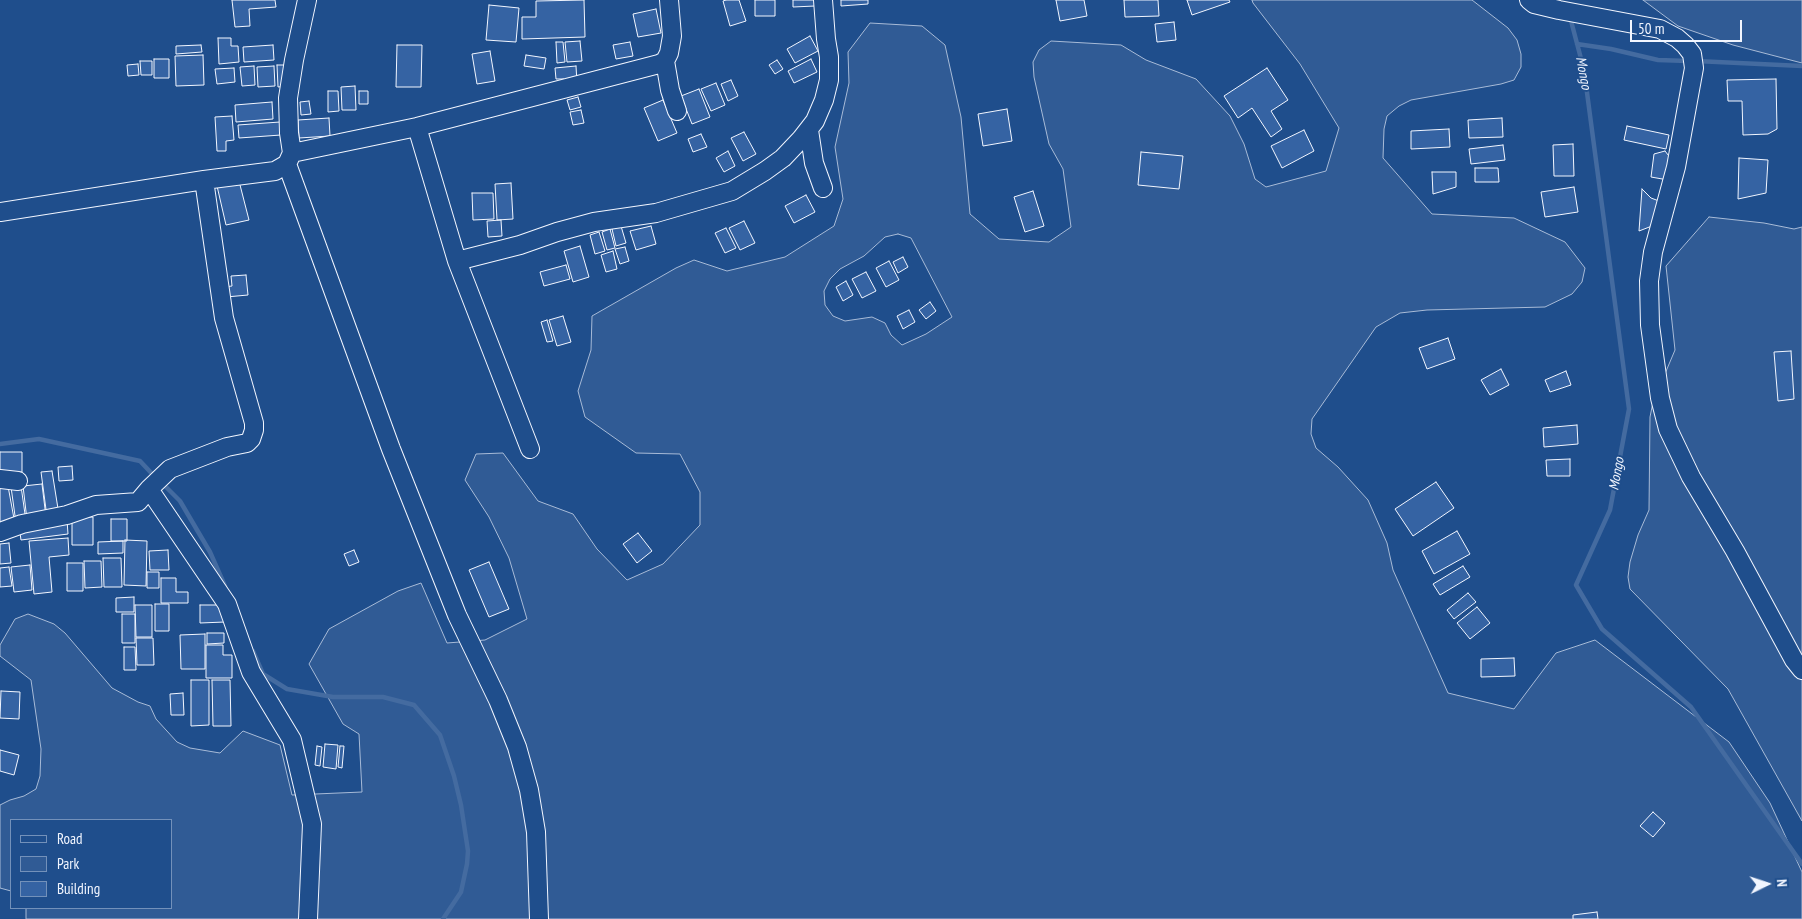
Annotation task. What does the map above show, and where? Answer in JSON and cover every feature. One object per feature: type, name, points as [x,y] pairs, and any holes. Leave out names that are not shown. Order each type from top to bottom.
[{"type":"street","points":[[308,0],[294,60],[288,98],[289,158],[395,459],[457,615],[498,700],[517,747],[529,790],[536,832],[539,919]]},
{"type":"street","points":[[669,0],[672,36],[666,68],[676,111]]},
{"type":"street","points":[[457,260],[520,245],[556,232],[594,222],[656,213],[732,191],[766,171],[783,158],[809,130],[824,100],[829,80],[829,57],[823,0]]},
{"type":"street","points":[[1531,2],[1660,29],[1681,42],[1693,62],[1676,167],[1653,252],[1649,281],[1650,325],[1660,398],[1668,429],[1690,477],[1735,551],[1794,660],[1802,670]]},
{"type":"street","points":[[0,212],[204,180],[275,171],[289,158],[619,76],[666,68]]},
{"type":"street","points":[[417,127],[457,260],[530,449]]},
{"type":"street","points":[[809,130],[814,163],[823,188]]},
{"type":"street","points":[[0,532],[22,524],[67,515],[96,505],[138,502],[170,468],[228,447],[247,443],[251,439],[254,423],[224,318],[204,180]]},
{"type":"street","points":[[0,479],[18,481]]},
{"type":"street","points":[[151,488],[227,604],[251,672],[292,740],[312,824],[308,919]]},
{"type":"green space","points":[[1252,0],[1472,0],[1508,28],[1517,40],[1521,54],[1521,67],[1514,80],[1411,100],[1399,106],[1387,116],[1384,129],[1383,158],[1432,214],[1514,218],[1565,242],[1585,268],[1582,282],[1572,294],[1545,307],[1427,310],[1400,313],[1376,327],[1312,419],[1311,434],[1316,448],[1338,467],[1368,500],[1387,543],[1393,570],[1448,693],[1514,709],[1556,653],[1595,640],[1729,742],[1770,803],[1802,872],[1802,919],[26,919],[26,909],[172,909],[172,819],[10,819],[10,891],[0,888],[0,805],[24,796],[36,789],[40,776],[41,749],[31,680],[0,656],[0,645],[15,619],[28,614],[54,624],[65,633],[112,688],[138,702],[150,706],[156,719],[177,742],[190,748],[220,753],[243,731],[280,745],[292,795],[362,792],[359,734],[343,724],[309,664],[329,629],[398,591],[421,583],[447,643],[485,640],[527,619],[509,558],[489,517],[465,480],[476,454],[503,453],[538,501],[573,514],[597,549],[627,580],[663,564],[700,525],[700,492],[680,454],[636,453],[585,417],[578,391],[591,350],[592,316],[676,268],[694,260],[727,271],[785,257],[834,226],[843,199],[835,147],[849,83],[848,52],[870,23],[922,26],[945,45],[961,117],[970,214],[999,239],[1049,242],[1071,227],[1063,169],[1049,144],[1034,77],[1033,62],[1039,50],[1051,41],[1121,45],[1146,60],[1196,79],[1230,116],[1244,144],[1255,179],[1266,187],[1326,171],[1339,128],[1300,64]],"holes":[[[898,234],[911,238],[952,317],[926,334],[902,345],[891,335],[885,323],[872,317],[845,321],[833,316],[825,305],[824,291],[830,279],[840,269],[864,256],[885,237]]]},
{"type":"green space","points":[[1643,0],[1802,0],[1802,63],[1733,45],[1678,26]]},
{"type":"green space","points":[[1709,217],[1764,223],[1794,229],[1802,227],[1802,821],[1728,689],[1630,589],[1628,577],[1630,562],[1638,535],[1649,510],[1650,417],[1653,402],[1675,350],[1666,266]]},
{"type":"building","points":[[232,0],[275,0],[276,7],[249,9],[250,26],[235,27]]},
{"type":"building","points":[[584,0],[585,37],[522,39],[522,17],[536,17],[536,1]]},
{"type":"building","points":[[739,0],[746,21],[730,26],[723,1]]},
{"type":"building","points":[[755,0],[775,0],[775,16],[755,16]]},
{"type":"building","points":[[793,0],[815,0],[815,6],[793,7]]},
{"type":"building","points":[[841,0],[868,0],[868,4],[841,6]]},
{"type":"building","points":[[1056,0],[1084,0],[1087,16],[1060,21]]},
{"type":"building","points":[[1124,0],[1158,0],[1159,16],[1125,17]]},
{"type":"building","points":[[1187,0],[1229,0],[1230,2],[1192,15]]},
{"type":"building","points":[[489,5],[519,8],[516,42],[486,40]]},
{"type":"building","points":[[656,9],[661,33],[638,37],[633,14]]},
{"type":"building","points":[[1174,22],[1176,40],[1157,42],[1155,24]]},
{"type":"building","points":[[810,36],[818,51],[795,63],[787,49]]},
{"type":"building","points":[[218,38],[231,38],[231,46],[238,46],[239,62],[219,64]]},
{"type":"building","points":[[580,41],[582,61],[567,62],[565,42]]},
{"type":"building","points":[[556,42],[563,42],[565,62],[557,63]]},
{"type":"building","points":[[630,42],[633,56],[616,59],[613,45]]},
{"type":"building","points":[[201,45],[202,52],[176,54],[176,46]]},
{"type":"building","points":[[273,45],[274,60],[244,62],[243,47]]},
{"type":"building","points":[[397,45],[422,45],[421,87],[396,87]]},
{"type":"building","points":[[490,51],[495,81],[477,84],[472,54]]},
{"type":"building","points":[[203,55],[204,85],[176,86],[175,56]]},
{"type":"building","points":[[526,55],[546,58],[544,69],[524,66]]},
{"type":"building","points":[[154,59],[169,59],[169,78],[154,78]]},
{"type":"building","points":[[811,59],[817,72],[794,83],[788,71]]},
{"type":"building","points":[[777,60],[783,69],[775,74],[769,65]]},
{"type":"building","points":[[140,61],[152,61],[152,75],[141,75]]},
{"type":"building","points":[[138,64],[139,75],[128,76],[127,65]]},
{"type":"building","points":[[277,65],[287,65],[289,86],[278,87]]},
{"type":"building","points":[[254,66],[255,85],[242,86],[240,67]]},
{"type":"building","points":[[274,66],[275,86],[258,87],[257,67]]},
{"type":"building","points":[[576,66],[577,83],[565,84],[564,79],[556,79],[555,68]]},
{"type":"building","points":[[234,68],[235,82],[217,84],[215,69]]},
{"type":"building","points":[[1267,68],[1288,100],[1271,111],[1282,129],[1271,137],[1252,108],[1238,118],[1224,96]]},
{"type":"building","points":[[1776,79],[1777,129],[1768,134],[1743,135],[1742,101],[1728,101],[1727,80]]},
{"type":"building","points":[[731,80],[738,96],[728,101],[721,84]]},
{"type":"building","points":[[716,83],[725,105],[711,111],[701,89]]},
{"type":"building","points":[[355,86],[356,110],[342,110],[341,87]]},
{"type":"building","points":[[699,89],[710,117],[692,124],[681,96]]},
{"type":"building","points":[[328,91],[338,91],[339,111],[328,112]]},
{"type":"building","points":[[359,91],[368,91],[368,104],[359,104]]},
{"type":"building","points":[[578,97],[581,107],[570,110],[567,100]]},
{"type":"building","points":[[663,100],[677,133],[658,141],[644,108]]},
{"type":"building","points":[[309,101],[311,114],[301,115],[300,102]]},
{"type":"building","points":[[272,102],[273,119],[236,122],[235,105]]},
{"type":"building","points":[[1007,109],[1012,141],[983,146],[978,114]]},
{"type":"building","points":[[581,110],[584,123],[573,125],[570,112]]},
{"type":"building","points":[[232,116],[234,140],[226,141],[226,151],[217,151],[215,117]]},
{"type":"building","points":[[329,118],[330,136],[299,138],[298,120]]},
{"type":"building","points":[[1502,118],[1503,137],[1469,138],[1468,120]]},
{"type":"building","points":[[280,122],[281,135],[239,138],[238,125]]},
{"type":"building","points":[[1627,126],[1669,135],[1666,149],[1624,140]]},
{"type":"building","points":[[1449,129],[1450,147],[1411,149],[1411,131]]},
{"type":"building","points":[[1304,130],[1314,151],[1282,168],[1271,146]]},
{"type":"building","points":[[744,132],[756,154],[743,161],[731,138]]},
{"type":"building","points":[[701,134],[707,147],[693,152],[688,139]]},
{"type":"building","points":[[1573,144],[1574,176],[1554,176],[1553,145]]},
{"type":"building","points":[[1503,145],[1505,160],[1471,164],[1469,149]]},
{"type":"building","points":[[728,151],[735,166],[724,172],[716,158]]},
{"type":"building","points":[[1665,151],[1672,160],[1668,180],[1651,177],[1654,154]]},
{"type":"building","points":[[1141,152],[1183,156],[1179,189],[1138,185]]},
{"type":"building","points":[[1739,158],[1768,160],[1766,193],[1738,199]]},
{"type":"building","points":[[1475,168],[1498,168],[1499,182],[1475,182]]},
{"type":"building","points":[[1432,172],[1456,172],[1456,187],[1433,194]]},
{"type":"building","points":[[239,181],[249,220],[226,225],[217,186]]},
{"type":"building","points":[[511,183],[513,219],[497,220],[495,184]]},
{"type":"building","points":[[1574,187],[1578,212],[1545,217],[1541,192]]},
{"type":"building","points":[[1642,189],[1651,198],[1659,201],[1652,226],[1639,231]]},
{"type":"building","points":[[1033,191],[1044,226],[1025,232],[1014,197]]},
{"type":"building","points":[[472,193],[493,193],[494,219],[473,220]]},
{"type":"building","points":[[806,195],[815,212],[794,223],[785,206]]},
{"type":"building","points":[[501,220],[502,236],[488,237],[487,221]]},
{"type":"building","points":[[744,221],[755,243],[740,250],[729,228]]},
{"type":"building","points":[[621,226],[626,243],[616,246],[612,229]]},
{"type":"building","points":[[651,226],[656,244],[636,250],[630,231]]},
{"type":"building","points":[[726,228],[736,248],[725,253],[715,233]]},
{"type":"building","points":[[610,229],[615,248],[607,250],[602,232]]},
{"type":"building","points":[[599,232],[605,251],[595,254],[590,235]]},
{"type":"building","points":[[580,246],[589,277],[573,282],[564,251]]},
{"type":"building","points":[[625,247],[629,261],[620,264],[615,249]]},
{"type":"building","points":[[613,251],[617,269],[606,272],[601,255]]},
{"type":"building","points":[[903,257],[908,267],[898,273],[893,262]]},
{"type":"building","points":[[889,261],[899,280],[886,287],[876,268]]},
{"type":"building","points":[[566,265],[570,279],[544,286],[540,272]]},
{"type":"building","points":[[866,272],[876,291],[862,298],[852,279]]},
{"type":"building","points":[[246,275],[248,295],[226,297],[224,287],[232,286],[231,276]]},
{"type":"building","points":[[846,281],[853,295],[843,301],[836,287]]},
{"type":"building","points":[[930,302],[936,311],[926,319],[919,310]]},
{"type":"building","points":[[909,310],[915,322],[903,329],[897,316]]},
{"type":"building","points":[[563,316],[571,342],[557,346],[549,320]]},
{"type":"building","points":[[547,320],[553,341],[547,342],[541,322]]},
{"type":"building","points":[[1448,338],[1455,359],[1427,369],[1419,348]]},
{"type":"building","points":[[1791,351],[1794,399],[1778,401],[1774,352]]},
{"type":"building","points":[[1501,369],[1509,385],[1490,395],[1481,380]]},
{"type":"building","points":[[1566,371],[1571,385],[1550,392],[1545,380]]},
{"type":"building","points":[[1577,425],[1578,444],[1544,447],[1543,428]]},
{"type":"building","points":[[0,452],[22,452],[22,472],[0,472]]},
{"type":"building","points":[[1570,459],[1570,476],[1547,476],[1546,460]]},
{"type":"building","points":[[72,466],[73,480],[59,481],[58,467]]},
{"type":"building","points":[[52,471],[59,515],[47,517],[41,472]]},
{"type":"building","points":[[1436,482],[1454,508],[1413,536],[1395,509]]},
{"type":"building","points":[[42,484],[46,517],[27,520],[23,486]]},
{"type":"building","points":[[8,486],[15,524],[0,526],[0,488]]},
{"type":"building","points":[[21,486],[26,521],[16,523],[11,487]]},
{"type":"building","points":[[72,517],[93,517],[93,545],[72,545]]},
{"type":"building","points":[[111,519],[127,519],[127,541],[111,541]]},
{"type":"building","points":[[67,520],[68,534],[21,540],[19,526]]},
{"type":"building","points":[[1457,531],[1470,554],[1434,574],[1422,551]]},
{"type":"building","points":[[638,533],[652,551],[637,563],[623,544]]},
{"type":"building","points":[[68,538],[69,555],[49,557],[52,592],[34,594],[29,541]]},
{"type":"building","points":[[125,540],[147,541],[146,586],[124,585]]},
{"type":"building","points":[[123,541],[123,553],[98,554],[98,542]]},
{"type":"building","points":[[9,543],[11,563],[0,564],[0,544]]},
{"type":"building","points":[[168,550],[169,570],[150,570],[149,551]]},
{"type":"building","points":[[354,550],[359,562],[349,566],[344,554]]},
{"type":"building","points":[[103,558],[121,558],[122,587],[104,587]]},
{"type":"building","points":[[84,561],[101,561],[102,587],[85,588]]},
{"type":"building","points":[[489,562],[509,609],[489,617],[469,570]]},
{"type":"building","points":[[67,563],[83,563],[83,591],[67,591]]},
{"type":"building","points":[[30,565],[32,590],[14,592],[11,567]]},
{"type":"building","points":[[1463,566],[1470,577],[1440,595],[1433,584]]},
{"type":"building","points":[[9,567],[12,586],[0,587],[0,568]]},
{"type":"building","points":[[147,572],[159,572],[159,588],[147,588]]},
{"type":"building","points":[[161,578],[176,578],[176,592],[188,592],[188,603],[161,603]]},
{"type":"building","points":[[1468,593],[1476,602],[1454,619],[1447,610]]},
{"type":"building","points":[[134,597],[134,612],[116,612],[116,598]]},
{"type":"building","points":[[155,604],[169,604],[169,631],[155,631]]},
{"type":"building","points":[[135,605],[152,605],[152,637],[136,637]]},
{"type":"building","points":[[200,605],[225,605],[225,622],[200,623]]},
{"type":"building","points":[[1477,607],[1490,623],[1470,639],[1457,623]]},
{"type":"building","points":[[122,614],[135,614],[135,643],[122,643]]},
{"type":"building","points":[[207,633],[224,633],[224,643],[207,644]]},
{"type":"building","points":[[205,634],[205,669],[181,669],[180,635]]},
{"type":"building","points":[[136,638],[153,638],[154,665],[137,665]]},
{"type":"building","points":[[206,645],[223,645],[223,655],[232,655],[232,678],[206,678]]},
{"type":"building","points":[[124,647],[135,647],[136,670],[124,670]]},
{"type":"building","points":[[1514,658],[1515,676],[1481,677],[1481,659]]},
{"type":"building","points":[[191,680],[209,680],[209,725],[191,726]]},
{"type":"building","points":[[212,680],[230,680],[231,726],[213,726]]},
{"type":"building","points":[[1,691],[20,692],[19,719],[0,718]]},
{"type":"building","points":[[183,693],[184,715],[171,715],[170,694]]},
{"type":"building","points":[[325,744],[338,745],[336,769],[323,767]]},
{"type":"building","points":[[317,746],[322,747],[320,766],[315,765]]},
{"type":"building","points":[[340,746],[344,746],[342,768],[338,767]]},
{"type":"building","points":[[0,750],[19,755],[14,775],[0,771]]},
{"type":"building","points":[[1653,812],[1665,823],[1653,837],[1640,826]]},
{"type":"building","points":[[1597,912],[1598,919],[1573,919],[1573,915]]},
{"type":"waterway","name":"Mongo","points":[[1570,17],[1584,70],[1629,409],[1610,510],[1576,585],[1602,629],[1691,707],[1802,864]]},
{"type":"waterway","points":[[1577,44],[1611,49],[1658,60],[1688,61]]},
{"type":"waterway","points":[[1696,61],[1802,66]]},
{"type":"waterway","points":[[0,444],[39,439],[140,461],[156,478]]},
{"type":"waterway","points":[[162,483],[180,501],[210,552],[225,586]]},
{"type":"waterway","points":[[253,651],[263,674],[287,689],[333,697],[383,697],[414,705],[440,735],[454,776],[461,805],[468,851],[461,892],[443,919]]}]
